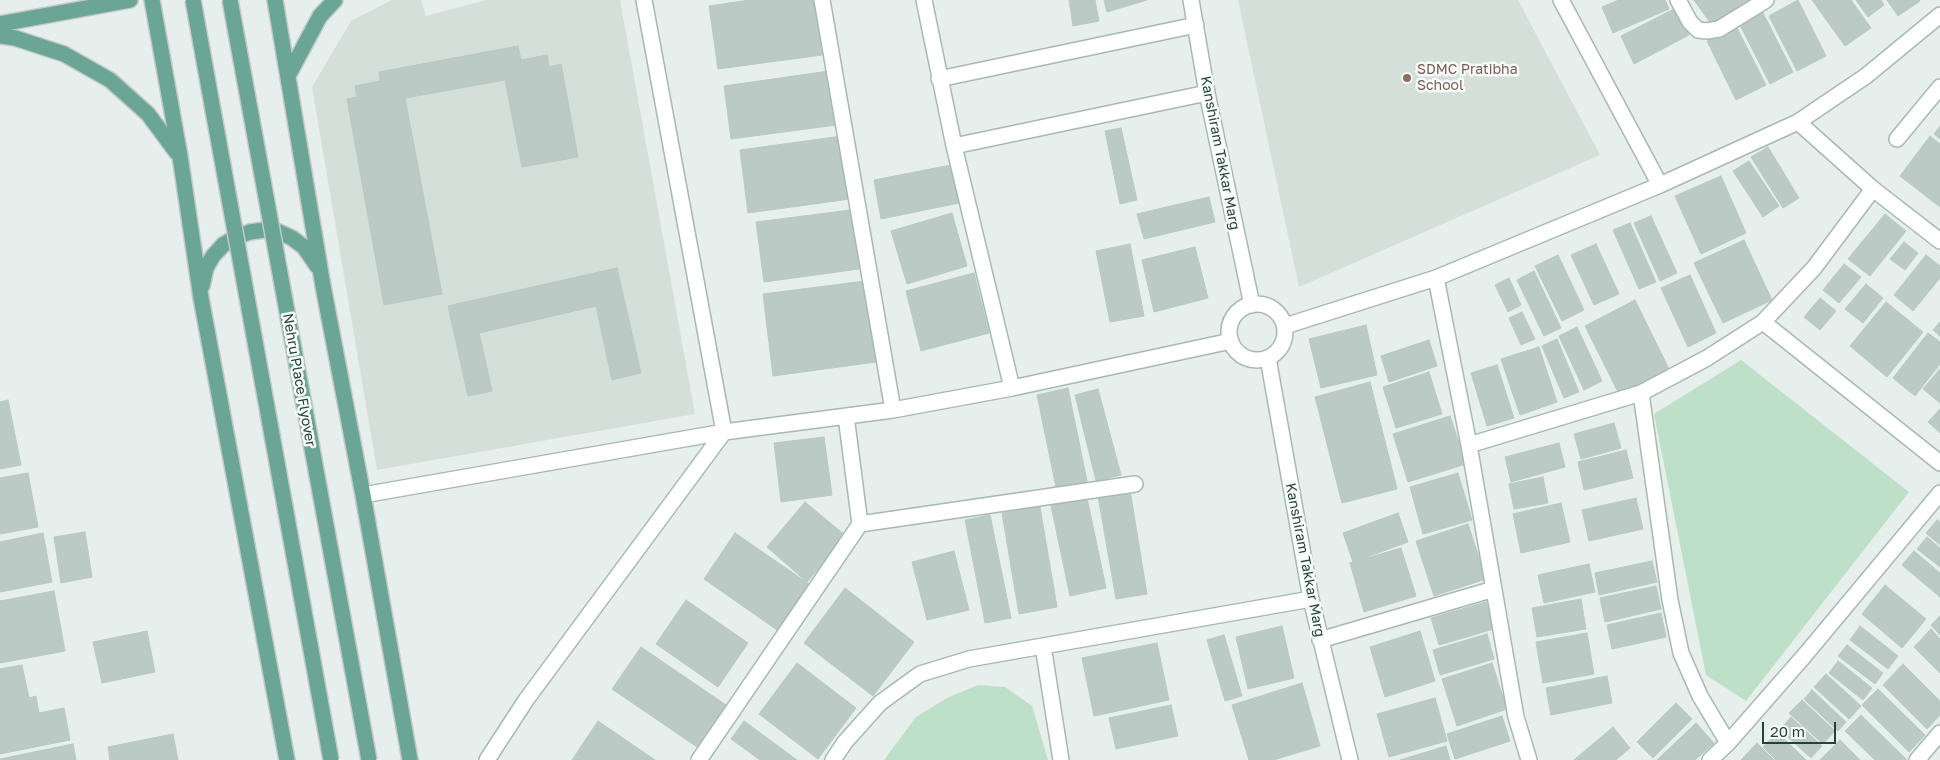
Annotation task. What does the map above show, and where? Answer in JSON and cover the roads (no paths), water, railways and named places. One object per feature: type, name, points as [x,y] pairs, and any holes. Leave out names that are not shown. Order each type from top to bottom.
[{"type":"main road","points":[[0,24],[130,0]]},
{"type":"main road","points":[[152,0],[180,156],[201,298],[287,760]]},
{"type":"main road","points":[[193,0],[330,760]]},
{"type":"main road","name":"Nehru Place Flyover","points":[[230,0],[369,760]]},
{"type":"main road","points":[[275,0],[323,286],[363,495],[410,760]]},
{"type":"main road","points":[[288,76],[320,16],[335,0]]},
{"type":"main road","points":[[0,36],[15,38],[64,54],[110,80],[148,114],[180,156]]},
{"type":"main road","points":[[201,298],[206,268],[213,256],[224,244],[250,232],[264,230],[279,232],[292,238],[304,247],[317,264],[323,286]]},
{"type":"street","points":[[487,760],[526,700],[724,432],[644,0]]},
{"type":"street","points":[[822,0],[893,410]]},
{"type":"street","points":[[924,0],[954,146],[1012,388]]},
{"type":"street","name":"Kanshiram Takkar Marg","points":[[1191,0],[1208,93],[1252,305]]},
{"type":"street","points":[[1560,0],[1660,185]]},
{"type":"street","points":[[1678,0],[1690,22],[1698,30],[1707,32],[1719,29],[1766,0]]},
{"type":"street","points":[[1285,326],[1436,278],[1660,185],[1798,122],[1866,76],[1940,15]]},
{"type":"street","points":[[939,79],[1196,25]]},
{"type":"street","points":[[1897,139],[1940,87]]},
{"type":"street","points":[[954,146],[1208,93]]},
{"type":"street","points":[[1798,122],[1873,189],[1940,241]]},
{"type":"street","points":[[1469,445],[1641,393],[1707,358],[1763,322],[1814,268],[1873,189]]},
{"type":"street","points":[[1436,278],[1469,445],[1516,717],[1529,760]]},
{"type":"street","points":[[1262,304],[1272,308],[1280,316],[1285,326],[1285,336],[1281,347],[1276,354],[1268,358],[1249,359],[1237,352],[1231,341],[1229,330],[1232,320],[1240,310],[1252,305],[1262,304]]},
{"type":"street","points":[[1763,322],[1940,463]]},
{"type":"street","points":[[363,495],[724,432],[893,410],[1012,388],[1231,341]]},
{"type":"street","name":"Kanshiram Takkar Marg","points":[[1268,358],[1311,599],[1350,760]]},
{"type":"street","points":[[1641,393],[1670,600],[1681,654],[1700,696],[1728,742]]},
{"type":"street","points":[[699,760],[860,524],[846,416]]},
{"type":"street","points":[[860,524],[1134,484]]},
{"type":"street","points":[[1710,760],[1805,655],[1940,493]]},
{"type":"street","points":[[1320,640],[1494,589]]},
{"type":"street","points":[[833,760],[845,742],[880,703],[920,674],[969,659],[1311,599]]},
{"type":"street","points":[[1043,646],[1061,760]]},
{"type":"street","points":[[1917,760],[1940,733]]},
{"type":"place","name":"SDMC Pratibha School","points":[[1407,78]]}]
